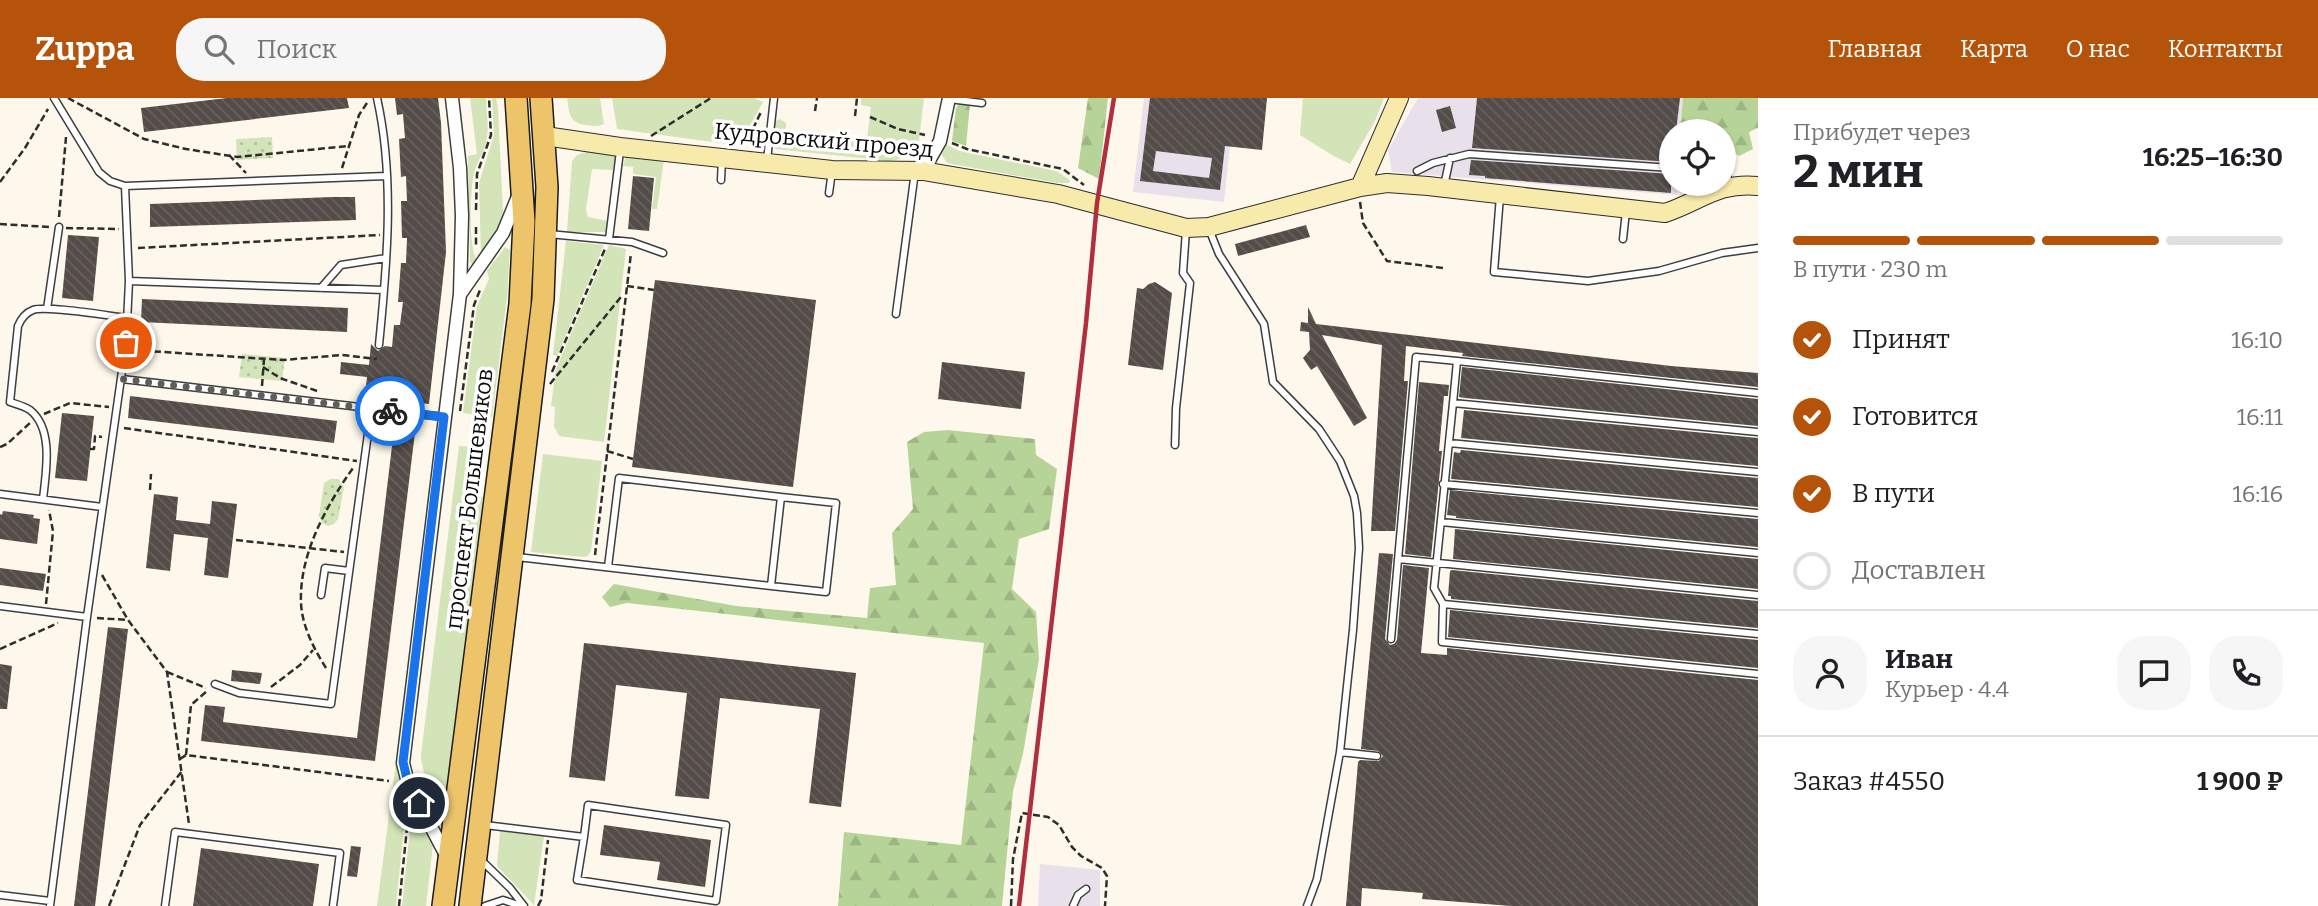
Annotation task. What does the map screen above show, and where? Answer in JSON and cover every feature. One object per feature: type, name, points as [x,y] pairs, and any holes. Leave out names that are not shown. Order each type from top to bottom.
[{"type":"main road","name":"проспект Большевиков","points":[[443,906],[520,304],[524,222],[516,98]]},
{"type":"main road","points":[[470,906],[542,310],[547,234],[545,136],[541,98]]},
{"type":"main road","points":[[465,735],[489,739]]},
{"type":"street","points":[[449,860],[408,783],[403,762],[460,294],[461,180],[452,98]]},
{"type":"street","points":[[923,171],[940,141],[949,98]]},
{"type":"street","points":[[1360,187],[1399,98]]},
{"type":"street","name":"Кудровский проезд","points":[[545,136],[620,147],[832,170],[923,171],[1095,197],[1186,228],[1209,227],[1360,187],[1387,183],[1665,213],[1705,196]]},
{"type":"street","points":[[1736,180],[1758,186]]},
{"type":"street","points":[[460,294],[503,233],[522,188]]},
{"type":"lane","points":[[55,98],[61,98]]},
{"type":"lane","points":[[55,98],[99,172],[110,181],[125,186],[386,176]]},
{"type":"lane","points":[[949,98],[982,103]]},
{"type":"lane","points":[[378,99],[384,126],[386,176],[386,258],[379,345]]},
{"type":"lane","points":[[767,162],[773,106],[769,99]]},
{"type":"lane","points":[[609,239],[620,147]]},
{"type":"lane","points":[[1417,171],[1469,153],[1659,167]]},
{"type":"lane","points":[[721,180],[722,158]]},
{"type":"lane","points":[[1444,188],[1451,158]]},
{"type":"lane","points":[[829,193],[832,170]]},
{"type":"lane","points":[[896,314],[914,179],[923,171]]},
{"type":"lane","points":[[0,895],[50,904],[102,507],[122,379],[130,281],[125,186]]},
{"type":"lane","points":[[1501,194],[1494,272],[1588,281],[1659,271],[1722,253],[1758,248]]},
{"type":"lane","points":[[1623,239],[1626,209]]},
{"type":"lane","points":[[47,309],[59,227]]},
{"type":"lane","points":[[1209,227],[1219,254],[1264,324],[1273,383],[1319,429],[1340,461],[1354,496],[1359,528],[1353,630],[1340,752],[1317,879],[1307,906]]},
{"type":"lane","points":[[1175,445],[1176,408],[1190,284],[1183,273],[1186,228]]},
{"type":"lane","points":[[547,234],[632,242],[663,253]]},
{"type":"lane","points":[[321,288],[341,265],[386,258]]},
{"type":"lane","points":[[130,281],[384,290]]},
{"type":"lane","points":[[10,402],[18,326],[23,316],[33,310],[47,309],[128,318]]},
{"type":"lane","points":[[1391,639],[1416,357],[1758,393]]},
{"type":"lane","points":[[1457,361],[1434,588],[1443,604],[1442,642],[1758,674]]},
{"type":"lane","points":[[122,379],[444,417]]},
{"type":"lane","points":[[215,684],[239,693],[331,704],[361,461],[373,397]]},
{"type":"lane","points":[[0,400],[29,409],[45,431],[46,472],[43,499]]},
{"type":"lane","points":[[1453,403],[1758,432]]},
{"type":"lane","points":[[1449,443],[1758,472]]},
{"type":"lane","points":[[511,556],[825,592],[836,503],[619,478],[608,567]]},
{"type":"lane","points":[[1444,484],[1758,513]]},
{"type":"lane","points":[[0,494],[102,507]]},
{"type":"lane","points":[[771,586],[781,497]]},
{"type":"lane","points":[[1441,522],[1758,553]]},
{"type":"lane","points":[[1398,559],[1758,595]]},
{"type":"lane","points":[[321,595],[325,568],[349,570]]},
{"type":"lane","points":[[1443,604],[1758,634]]},
{"type":"lane","points":[[0,606],[87,617]]},
{"type":"lane","points":[[1340,752],[1377,756]]},
{"type":"lane","points":[[588,805],[726,825],[716,901],[577,880],[584,837],[588,805]]},
{"type":"lane","points":[[480,824],[584,837]]},
{"type":"lane","points":[[165,906],[175,832],[340,853],[333,906]]},
{"type":"lane","points":[[476,855],[510,888],[523,906]]},
{"type":"lane","points":[[1073,906],[1078,895],[1086,889]]},
{"type":"lane","points":[[485,906],[503,900],[523,906]]},
{"type":"path","points":[[68,98],[144,139],[237,157],[349,146]]},
{"type":"path","points":[[649,138],[711,98]]},
{"type":"path","points":[[815,111],[817,98]]},
{"type":"path","points":[[855,116],[857,98]]},
{"type":"path","points":[[339,178],[363,106],[378,99]]},
{"type":"path","points":[[738,148],[749,136],[769,99]]},
{"type":"path","points":[[0,182],[50,107]]},
{"type":"path","points":[[870,117],[898,129],[925,135]]},
{"type":"path","points":[[59,227],[68,120]]},
{"type":"path","points":[[949,142],[967,149],[1063,169],[1095,197]]},
{"type":"path","points":[[229,155],[253,181]]},
{"type":"path","points":[[1360,187],[1363,223],[1387,261],[1443,268]]},
{"type":"path","points":[[0,224],[127,230]]},
{"type":"path","points":[[128,248],[386,234]]},
{"type":"path","points":[[549,378],[609,239]]},
{"type":"path","points":[[593,565],[632,242]]},
{"type":"path","points":[[627,286],[654,290]]},
{"type":"path","points":[[548,387],[621,297]]},
{"type":"path","points":[[125,349],[284,360],[342,355],[377,359]]},
{"type":"path","points":[[261,395],[264,359]]},
{"type":"path","points":[[264,367],[280,378],[318,391],[344,405]]},
{"type":"path","points":[[36,417],[70,403],[117,408]]},
{"type":"path","points":[[0,447],[7,444],[30,422]]},
{"type":"path","points":[[114,427],[361,461]]},
{"type":"path","points":[[90,449],[94,449],[95,436]]},
{"type":"path","points":[[607,451],[633,459]]},
{"type":"path","points":[[334,679],[314,649],[301,602],[310,548],[343,483],[361,461]]},
{"type":"path","points":[[150,490],[151,474]]},
{"type":"path","points":[[45,611],[53,531],[48,506]]},
{"type":"path","points":[[236,540],[351,553]]},
{"type":"path","points":[[101,573],[128,621],[167,672],[189,817],[189,834]]},
{"type":"path","points":[[0,649],[75,615]]},
{"type":"path","points":[[87,617],[128,621]]},
{"type":"path","points":[[260,695],[300,665],[314,649]]},
{"type":"path","points":[[167,672],[209,689],[191,705],[186,755]]},
{"type":"path","points":[[180,759],[186,755],[389,781]]},
{"type":"path","points":[[109,906],[140,825],[182,771]]},
{"type":"path","points":[[1011,906],[1013,859],[1022,813],[1048,817],[1059,825],[1072,847],[1081,856],[1102,868],[1107,877],[1105,906]]},
{"type":"path","points":[[538,906],[541,900],[548,833]]},
{"type":"shaded area","points":[[1144,98],[1235,98],[1224,202],[1133,192]]},
{"type":"shaded area","points":[[1418,98],[1683,98],[1681,119],[1659,119],[1659,194],[1392,172],[1388,150]]},
{"type":"shaded area","points":[[1040,864],[1100,870],[1100,906],[1038,906]]},
{"type":"green space","points":[[470,98],[486,98],[488,127],[473,181],[471,231],[477,261],[473,265],[470,262],[468,156],[477,154]]},
{"type":"green space","points":[[492,98],[496,98],[498,108],[503,213],[498,229],[481,256],[479,183],[494,135]]},
{"type":"green space","points":[[567,98],[600,98],[604,124],[593,126],[576,122],[571,116]]},
{"type":"green space","points":[[612,98],[754,98],[763,102],[742,140],[735,145],[617,129]]},
{"type":"green space","points":[[861,98],[924,98],[918,148],[910,157],[890,161],[775,149],[773,146],[775,121],[780,119],[786,123],[786,132],[867,139],[871,107],[861,105]]},
{"type":"green space","points":[[1088,98],[1108,98],[1099,179],[1078,168]]},
{"type":"green space","points":[[1303,98],[1384,98],[1375,121],[1350,164],[1300,135]]},
{"type":"green space","points":[[1683,98],[1758,98],[1758,128],[1749,132],[1753,149],[1739,156],[1736,154],[1736,119],[1681,119]]},
{"type":"green space","points":[[959,104],[970,104],[966,146],[952,141],[956,108]]},
{"type":"green space","points":[[272,137],[273,158],[237,160],[236,139]]},
{"type":"green space","points":[[944,143],[959,151],[1056,171],[1070,180],[1069,183],[1057,183],[947,163],[940,152]]},
{"type":"green space","points":[[589,151],[613,153],[616,156],[613,170],[592,169],[586,209],[588,217],[608,221],[608,232],[567,232],[572,161],[577,155]]},
{"type":"green space","points":[[626,155],[664,159],[657,209],[652,209],[656,177],[633,174],[633,167],[623,166]]},
{"type":"green space","points":[[566,241],[604,245],[557,356],[553,355]]},
{"type":"green space","points":[[609,245],[626,249],[604,442],[559,436],[554,426],[555,407],[551,406],[556,369]]},
{"type":"green space","points":[[505,247],[510,250],[507,298],[492,417],[463,413],[477,306],[489,279],[487,271]]},
{"type":"green space","points":[[242,354],[285,358],[282,381],[239,377]]},
{"type":"green space","points":[[948,430],[1035,439],[1036,455],[1057,469],[1049,529],[1019,539],[1012,589],[1036,612],[1039,659],[1023,754],[1013,791],[1002,906],[838,906],[844,832],[961,845],[984,643],[627,603],[610,607],[602,597],[614,584],[736,606],[867,618],[870,588],[896,585],[892,533],[913,509],[907,442],[924,432]]},
{"type":"green space","points":[[459,446],[473,447],[471,474],[480,476],[478,496],[483,497],[443,816],[440,819],[427,801],[428,790],[421,755]]},
{"type":"green space","points":[[543,454],[602,461],[591,551],[588,556],[531,552]]},
{"type":"green space","points":[[330,479],[338,479],[344,487],[338,519],[328,526],[322,523],[319,516],[324,483]]},
{"type":"green space","points":[[396,762],[401,783],[412,806],[405,818],[396,906],[377,906]]},
{"type":"green space","points":[[415,811],[433,844],[426,906],[402,906],[411,818]]},
{"type":"green space","points":[[500,831],[544,836],[534,905],[497,866]]},
{"type":"building","points":[[227,98],[347,98],[349,108],[144,132],[141,108]]},
{"type":"building","points":[[395,98],[438,98],[441,123],[446,252],[429,404],[379,398],[373,391],[365,396],[367,377],[340,374],[341,362],[369,365],[371,344],[378,351],[385,346],[392,347],[394,325],[400,325],[403,302],[398,302],[401,263],[406,263],[407,238],[402,238],[401,201],[407,201],[406,176],[401,177],[399,139],[405,138],[403,114],[397,115]]},
{"type":"building","points":[[1150,98],[1267,98],[1262,150],[1225,146],[1220,190],[1140,181]],"holes":[[[1156,151],[1212,158],[1209,178],[1153,171]]]},
{"type":"building","points":[[1477,98],[1680,98],[1677,119],[1659,119],[1659,161],[1472,148]]},
{"type":"building","points":[[1450,106],[1456,128],[1442,132],[1436,110]]},
{"type":"building","points":[[1471,160],[1659,173],[1659,192],[1485,178],[1469,175]]},
{"type":"building","points":[[633,176],[654,178],[649,231],[628,229]]},
{"type":"building","points":[[355,197],[356,220],[150,227],[150,204]]},
{"type":"building","points":[[1306,225],[1310,237],[1238,256],[1235,244]]},
{"type":"building","points":[[68,235],[99,237],[93,301],[62,298]]},
{"type":"building","points":[[655,280],[816,300],[793,487],[632,467]]},
{"type":"building","points":[[1155,282],[1172,293],[1163,370],[1128,365],[1137,288],[1143,289]]},
{"type":"building","points":[[142,299],[348,308],[347,332],[141,322]]},
{"type":"building","points":[[1308,307],[1316,324],[1671,366],[1758,373],[1758,387],[1462,356],[1463,353],[1406,346],[1404,381],[1408,381],[1395,531],[1371,531],[1382,345],[1322,335],[1367,418],[1354,426],[1317,366],[1311,370],[1303,358],[1310,350],[1309,332],[1300,331],[1301,322],[1308,323]]},
{"type":"building","points":[[942,362],[1025,372],[1021,409],[938,399]]},
{"type":"building","points":[[1462,367],[1758,399],[1758,426],[1459,397]]},
{"type":"building","points":[[1419,382],[1449,385],[1448,396],[1444,396],[1439,451],[1442,451],[1431,557],[1405,554]]},
{"type":"building","points":[[130,396],[337,421],[334,443],[128,418]]},
{"type":"building","points":[[1464,410],[1758,438],[1758,466],[1461,438]]},
{"type":"building","points":[[62,413],[94,416],[87,481],[55,478]]},
{"type":"building","points":[[395,421],[416,424],[375,761],[201,741],[205,705],[225,707],[223,722],[357,738]]},
{"type":"building","points":[[1461,450],[1758,478],[1758,507],[1451,479],[1454,452],[1460,453]]},
{"type":"building","points":[[1450,490],[1758,519],[1758,547],[1456,518],[1447,515]]},
{"type":"building","points":[[154,494],[178,497],[176,520],[210,524],[212,501],[237,504],[228,578],[204,575],[208,538],[174,534],[170,571],[146,568]]},
{"type":"building","points":[[3,511],[34,515],[33,518],[40,519],[37,544],[0,539],[0,514],[2,515]]},
{"type":"building","points":[[1455,529],[1758,559],[1758,589],[1453,559]]},
{"type":"building","points":[[1379,553],[1393,554],[1385,639],[1390,645],[1397,640],[1403,565],[1429,568],[1421,653],[1447,655],[1447,648],[1758,680],[1758,906],[1511,906],[1422,899],[1423,893],[1362,888],[1361,906],[1346,906],[1358,762],[1379,761],[1383,756],[1378,751],[1361,749]]},
{"type":"building","points":[[0,568],[46,574],[43,591],[0,585]]},
{"type":"building","points":[[1452,570],[1758,601],[1758,628],[1451,599],[1451,596],[1448,596]]},
{"type":"building","points":[[1450,610],[1758,640],[1758,668],[1448,637]]},
{"type":"building","points":[[108,627],[128,629],[95,906],[74,906]]},
{"type":"building","points":[[584,643],[856,673],[841,807],[809,803],[820,709],[720,698],[709,799],[675,796],[687,693],[616,685],[605,781],[569,777]]},
{"type":"building","points":[[0,664],[12,666],[7,709],[0,709]]},
{"type":"building","points":[[232,670],[262,673],[260,684],[231,681]]},
{"type":"building","points":[[604,825],[711,840],[705,887],[657,880],[660,862],[600,855]]},
{"type":"building","points":[[351,846],[361,847],[357,877],[347,876]]},
{"type":"building","points":[[201,848],[319,864],[313,906],[193,906]]},
{"type":"railway","points":[[1019,906],[1086,323],[1097,203],[1114,98]]},
{"type":"way so far","points":[[126,343],[122,379],[390,411]]},
{"type":"route","points":[[390,411],[444,417],[403,762],[408,783],[419,803]]}]
